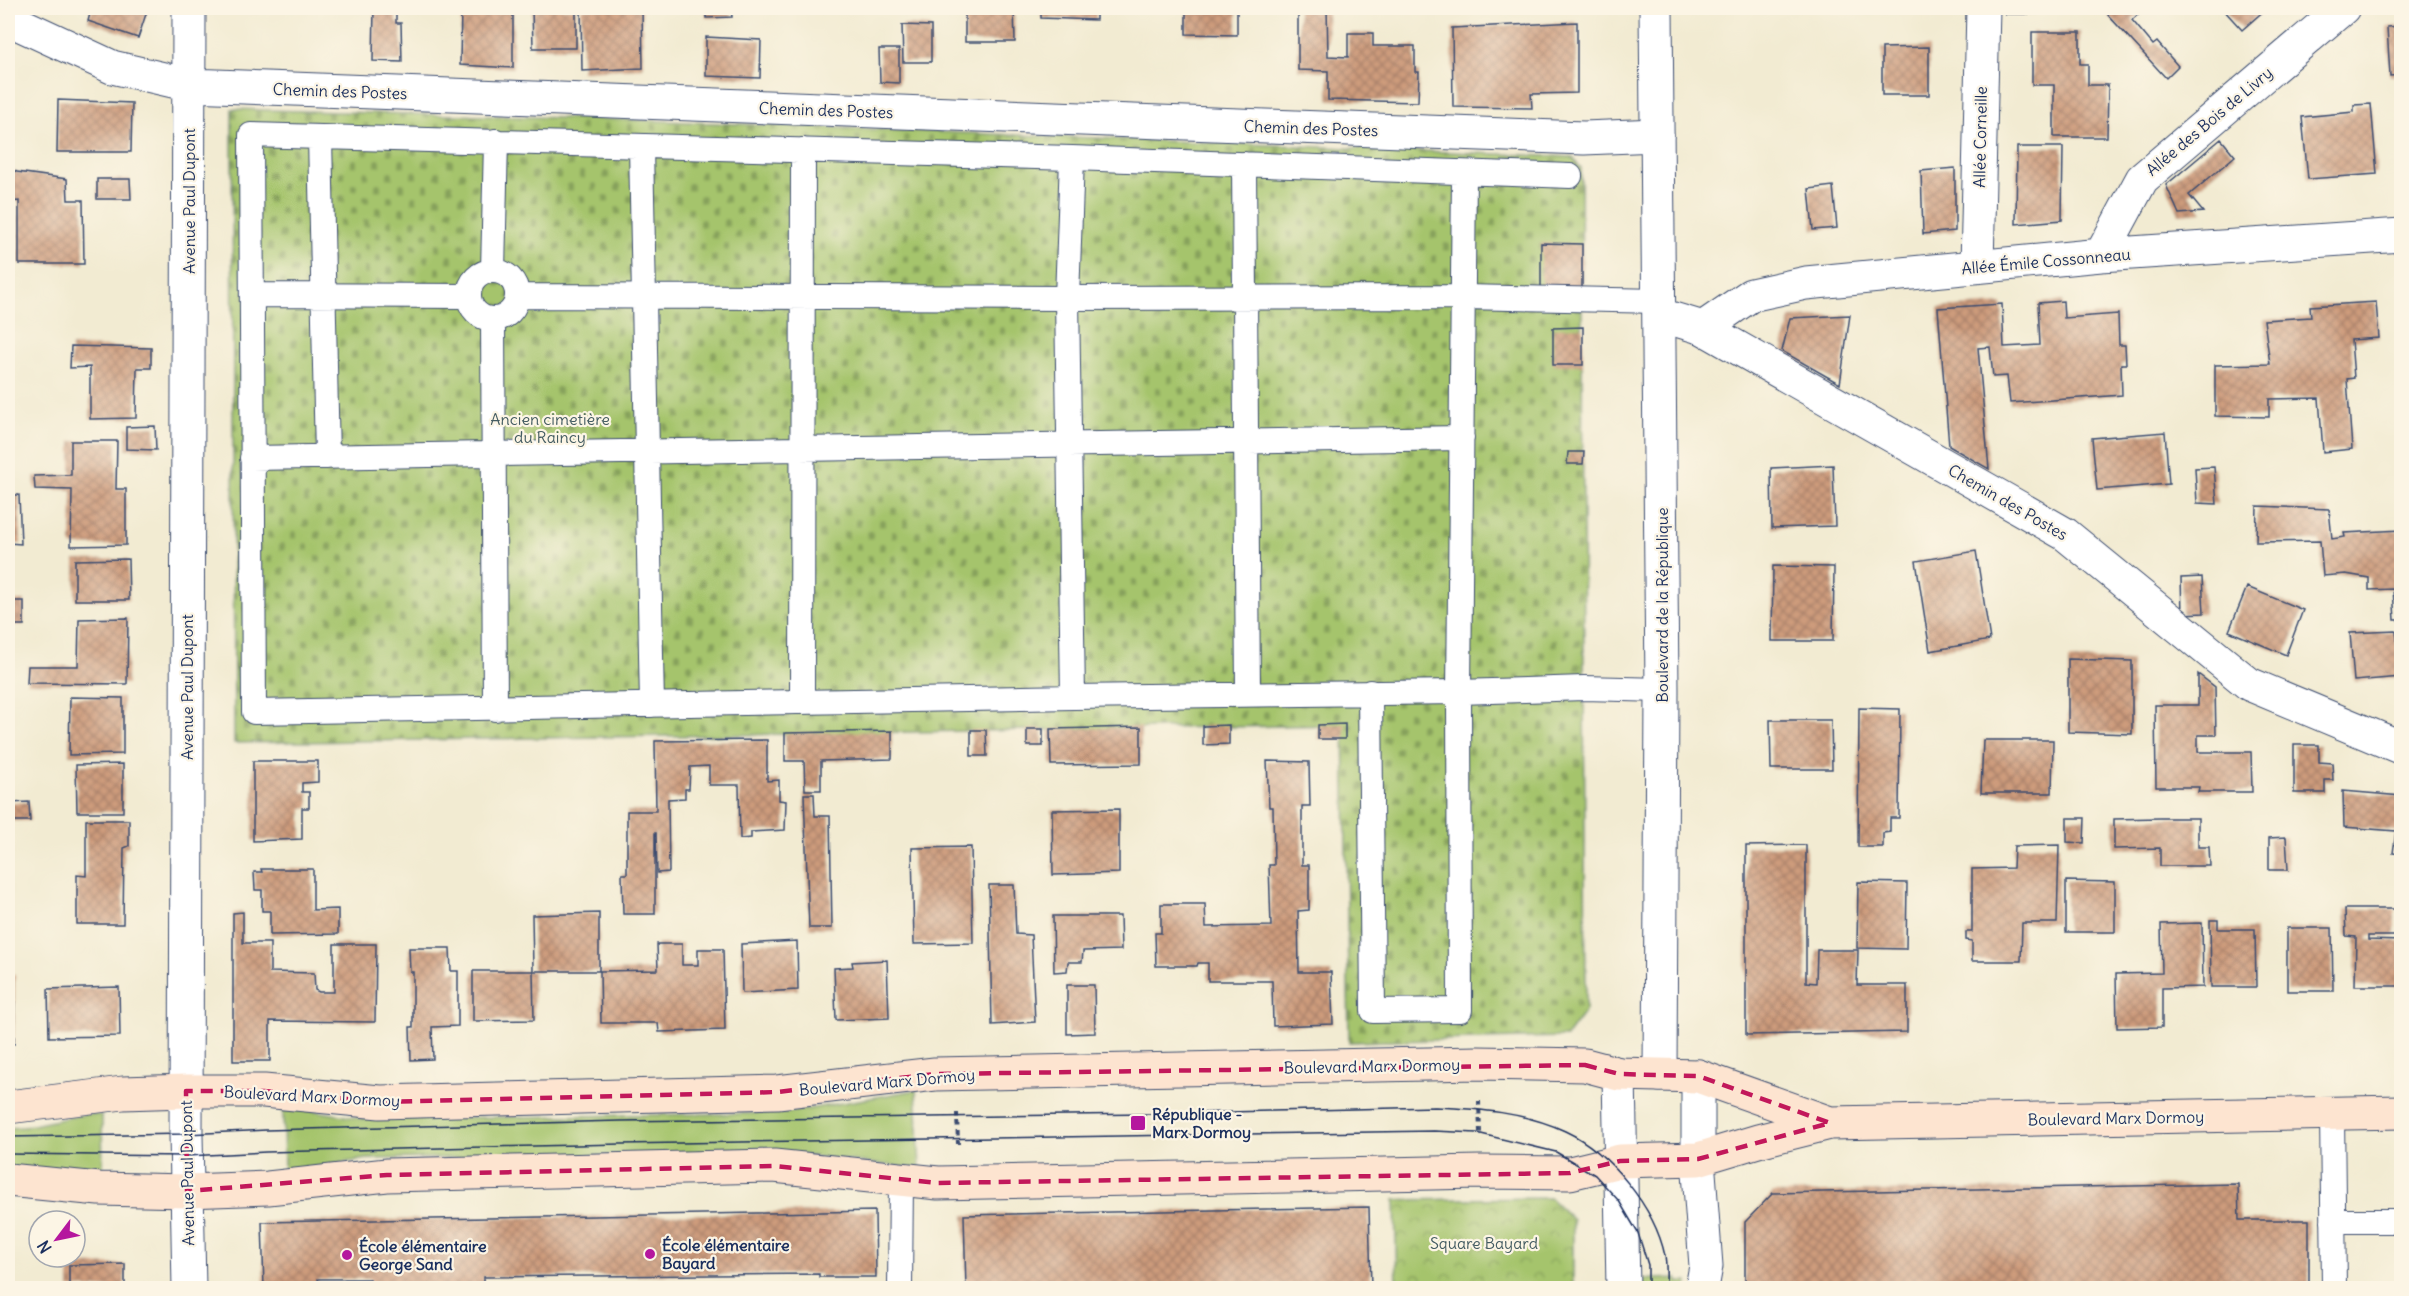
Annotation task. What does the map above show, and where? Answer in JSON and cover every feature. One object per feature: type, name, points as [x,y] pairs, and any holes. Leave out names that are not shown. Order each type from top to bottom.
[{"type":"main road","name":"Boulevard Marx Dormoy","points":[[8,1107],[123,1093],[186,1090],[264,1091],[380,1102],[777,1092],[935,1074],[1478,1063],[1585,1065],[1619,1074],[1698,1076],[1830,1123]]},
{"type":"main road","name":"Boulevard Marx Dormoy","points":[[8,1180],[99,1189],[187,1191],[268,1188],[387,1174],[762,1166],[938,1183],[1469,1172],[1570,1173],[1620,1161],[1698,1159],[1830,1123],[2402,1112]]},
{"type":"street","name":"Avenue Paul Dupont","points":[[189,8],[186,1090],[189,1288]]},
{"type":"street","name":"Boulevard de la République","points":[[1656,8],[1662,690],[1660,1075]]},
{"type":"street","name":"Allée Corneille","points":[[1977,266],[1983,8]]},
{"type":"street","name":"Allée des Bois de Livry","points":[[2101,255],[2142,179],[2343,8]]},
{"type":"street","name":"Chemin des Postes","points":[[8,17],[16,23],[112,67],[189,85],[1584,138],[1657,135]]},
{"type":"street","name":"Allée Émile Cossonneau","points":[[1703,328],[1751,295],[1806,283],[2101,255],[2402,235]]},
{"type":"street","name":"Chemin des Postes","points":[[1660,308],[1703,328],[2065,534],[2249,684],[2402,748]]},
{"type":"street","points":[[1619,1074],[1623,1288]]},
{"type":"street","points":[[1698,1076],[1698,1159],[1706,1266],[1702,1288]]},
{"type":"lane","points":[[1570,176],[1071,158],[251,135],[254,712],[1584,688],[1662,690]]},
{"type":"lane","points":[[320,137],[327,457]]},
{"type":"lane","points":[[493,271],[496,141]]},
{"type":"lane","points":[[641,146],[652,705]]},
{"type":"lane","points":[[802,702],[803,150]]},
{"type":"lane","points":[[1071,158],[1067,298],[1073,697]]},
{"type":"lane","points":[[1244,164],[1248,694]]},
{"type":"lane","points":[[1370,692],[1373,1011],[1460,1010],[1458,692],[1464,173]]},
{"type":"lane","points":[[493,271],[510,278],[516,287],[517,296],[510,313],[502,318],[493,319],[476,312],[469,296],[473,282],[478,276],[493,271]]},
{"type":"lane","points":[[252,295],[469,296]]},
{"type":"lane","points":[[517,296],[1464,297],[1660,308]]},
{"type":"lane","points":[[493,319],[495,709]]},
{"type":"lane","points":[[252,458],[1462,438]]},
{"type":"lane","points":[[2332,1114],[2334,1288]]},
{"type":"lane","points":[[900,1288],[901,1180]]},
{"type":"lane","points":[[2333,1221],[2402,1221]]},
{"type":"path","points":[[935,1074],[935,1101],[956,1100],[958,1139],[958,1160],[938,1160],[938,1183]]},
{"type":"highlighted area","points":[[1585,1065],[1619,1074],[1698,1076],[1830,1123],[1698,1159],[1620,1161],[1570,1173],[938,1183],[774,1166],[387,1175],[187,1191],[186,1091],[264,1091],[380,1102],[777,1092],[935,1074]]},
{"type":"green space","name":"Ancien cimetière du Raincy","points":[[232,109],[638,120],[1572,157],[1581,168],[1586,1010],[1566,1037],[1349,1042],[1344,725],[234,743]]},
{"type":"green space","points":[[916,1090],[920,1169],[786,1153],[367,1159],[284,1172],[283,1111],[310,1110],[362,1119],[786,1113]]},
{"type":"green space","points":[[86,1114],[102,1115],[103,1177],[8,1168],[8,1128],[24,1127]]},
{"type":"green space","name":"Square Bayard","points":[[1550,1198],[1573,1220],[1573,1288],[1397,1288],[1395,1200]]},
{"type":"green space","points":[[1677,1278],[1678,1282],[1688,1282],[1687,1288],[1634,1288],[1633,1280]]},
{"type":"building","points":[[86,8],[148,8],[138,38],[88,21],[91,10]]},
{"type":"building","points":[[374,8],[396,8],[396,23],[401,23],[402,62],[373,61]]},
{"type":"building","points":[[461,8],[513,8],[513,68],[460,65]]},
{"type":"building","points":[[532,8],[576,8],[576,48],[533,48]]},
{"type":"building","points":[[581,8],[642,8],[643,68],[582,71]]},
{"type":"building","points":[[706,8],[731,8],[732,17],[706,18]]},
{"type":"building","points":[[965,8],[1014,8],[1015,42],[965,42]]},
{"type":"building","points":[[1041,8],[1096,8],[1096,20],[1041,18]]},
{"type":"building","points":[[1186,8],[1237,8],[1237,35],[1186,34]]},
{"type":"building","points":[[1298,8],[1327,8],[1328,56],[1348,57],[1348,33],[1373,33],[1373,46],[1415,46],[1415,72],[1419,72],[1418,102],[1328,100],[1328,71],[1298,70]]},
{"type":"building","points":[[2006,8],[2036,8],[2036,14],[2006,14]]},
{"type":"building","points":[[2111,8],[2145,8],[2132,20],[2153,45],[2157,42],[2178,66],[2166,78],[2108,15]]},
{"type":"building","points":[[2222,8],[2267,8],[2242,30]]},
{"type":"building","points":[[1577,22],[1577,93],[1531,94],[1532,108],[1453,107],[1452,28]]},
{"type":"building","points":[[902,25],[931,26],[931,62],[903,62]]},
{"type":"building","points":[[2402,26],[2402,75],[2390,76],[2387,27]]},
{"type":"building","points":[[2032,32],[2080,32],[2080,64],[2088,64],[2088,85],[2108,85],[2107,137],[2054,137],[2054,85],[2032,85]]},
{"type":"building","points":[[706,37],[761,40],[760,78],[706,76]]},
{"type":"building","points":[[1929,47],[1929,95],[1882,95],[1882,48]]},
{"type":"building","points":[[879,49],[899,49],[899,83],[880,82]]},
{"type":"building","points":[[58,100],[132,103],[131,152],[57,152]]},
{"type":"building","points":[[2371,104],[2377,174],[2308,179],[2302,117],[2354,112],[2354,105]]},
{"type":"building","points":[[2221,139],[2235,156],[2189,195],[2203,212],[2179,214],[2166,185]]},
{"type":"building","points":[[2017,147],[2063,147],[2062,220],[2016,224]]},
{"type":"building","points":[[8,167],[17,172],[67,179],[68,200],[83,200],[84,264],[19,264],[19,201],[8,202]]},
{"type":"building","points":[[1955,168],[1955,231],[1923,234],[1921,171]]},
{"type":"building","points":[[97,179],[130,179],[131,199],[97,199]]},
{"type":"building","points":[[1833,186],[1837,228],[1813,230],[1809,189]]},
{"type":"building","points":[[1541,243],[1582,244],[1582,289],[1541,289]]},
{"type":"building","points":[[2063,301],[2064,318],[2118,314],[2119,345],[2125,345],[2126,364],[2121,364],[2122,395],[2010,403],[2007,376],[1993,377],[1990,347],[1978,348],[1989,469],[1949,446],[1938,308],[2002,304],[2004,347],[2040,345],[2038,303]]},
{"type":"building","points":[[2376,302],[2379,338],[2351,340],[2354,378],[2347,379],[2352,449],[2323,452],[2319,398],[2269,399],[2269,417],[2215,416],[2215,365],[2270,364],[2264,320],[2311,317],[2310,306]]},
{"type":"building","points":[[1850,315],[1840,384],[1782,351],[1790,318]]},
{"type":"building","points":[[1583,327],[1583,365],[1553,365],[1553,328]]},
{"type":"building","points":[[71,346],[151,348],[151,368],[137,368],[136,418],[90,419],[90,367],[70,368]]},
{"type":"building","points":[[155,426],[156,450],[126,449],[126,427]]},
{"type":"building","points":[[2165,432],[2169,484],[2097,490],[2092,438]]},
{"type":"building","points":[[71,441],[117,441],[116,489],[126,489],[126,545],[71,546],[72,490],[35,489],[34,476],[71,475]]},
{"type":"building","points":[[1568,452],[1584,452],[1583,464],[1567,464]]},
{"type":"building","points":[[1833,465],[1835,526],[1772,528],[1771,468]]},
{"type":"building","points":[[2214,467],[2217,504],[2197,503],[2195,468]]},
{"type":"building","points":[[8,495],[19,495],[21,544],[8,543]]},
{"type":"building","points":[[2257,506],[2329,509],[2332,539],[2345,537],[2344,533],[2402,530],[2402,620],[2395,620],[2393,589],[2369,590],[2369,578],[2346,574],[2323,576],[2320,541],[2256,542]]},
{"type":"building","points":[[1976,551],[1990,640],[1930,651],[1916,561]]},
{"type":"building","points":[[128,559],[129,600],[75,600],[75,560]]},
{"type":"building","points":[[1773,566],[1834,567],[1833,641],[1772,641]]},
{"type":"building","points":[[2202,577],[2204,613],[2182,614],[2181,578]]},
{"type":"building","points":[[2247,587],[2303,610],[2286,655],[2229,631]]},
{"type":"building","points":[[8,601],[24,601],[24,625],[8,625]]},
{"type":"building","points":[[128,618],[127,684],[27,683],[28,666],[78,666],[79,619]]},
{"type":"building","points":[[2396,631],[2401,677],[2354,681],[2350,633]]},
{"type":"building","points":[[2068,659],[2132,661],[2132,734],[2068,732]]},
{"type":"building","points":[[2198,674],[2215,687],[2216,735],[2198,735],[2198,752],[2251,752],[2252,792],[2198,792],[2199,787],[2156,787],[2155,705],[2198,705]]},
{"type":"building","points":[[70,697],[123,698],[123,754],[69,755]]},
{"type":"building","points":[[1859,708],[1900,709],[1899,818],[1890,818],[1890,832],[1883,833],[1883,847],[1858,847]]},
{"type":"building","points":[[1770,720],[1831,720],[1832,769],[1771,769]]},
{"type":"building","points":[[1345,724],[1345,739],[1318,739],[1318,725]]},
{"type":"building","points":[[1229,725],[1229,744],[1203,745],[1203,726]]},
{"type":"building","points":[[1141,727],[1141,764],[1051,765],[1050,729]]},
{"type":"building","points":[[1027,729],[1043,729],[1043,746],[1027,746]]},
{"type":"building","points":[[971,730],[986,730],[987,756],[971,756]]},
{"type":"building","points":[[892,731],[892,759],[821,761],[821,790],[805,790],[804,761],[785,761],[785,733]]},
{"type":"building","points":[[767,740],[767,781],[779,780],[779,800],[786,801],[785,830],[751,832],[751,838],[740,839],[739,785],[709,785],[709,766],[690,767],[689,789],[685,789],[685,798],[668,799],[669,872],[657,873],[655,833],[655,914],[623,914],[622,874],[627,874],[627,811],[656,811],[655,741]]},
{"type":"building","points":[[1983,740],[2053,740],[2052,793],[1981,793]]},
{"type":"building","points":[[2294,745],[2319,745],[2319,762],[2332,763],[2333,780],[2325,780],[2325,793],[2294,793]]},
{"type":"building","points":[[253,761],[318,761],[318,782],[302,783],[302,792],[309,792],[309,808],[302,808],[302,839],[253,841]]},
{"type":"building","points":[[1267,761],[1309,762],[1310,806],[1302,806],[1302,865],[1309,865],[1309,910],[1298,911],[1299,972],[1331,972],[1333,1024],[1273,1026],[1272,981],[1208,981],[1208,963],[1198,963],[1197,966],[1156,966],[1155,933],[1161,933],[1161,904],[1205,904],[1206,927],[1271,926],[1269,865],[1274,865],[1273,807],[1269,807]]},
{"type":"building","points":[[123,764],[123,812],[77,812],[76,765]]},
{"type":"building","points":[[2343,791],[2402,796],[2402,854],[2393,853],[2396,831],[2344,827]]},
{"type":"building","points":[[804,794],[814,794],[815,816],[830,816],[832,928],[809,928]]},
{"type":"building","points":[[29,802],[30,821],[10,821],[9,803]]},
{"type":"building","points":[[1119,809],[1119,873],[1053,875],[1052,810]]},
{"type":"building","points":[[2067,818],[2085,818],[2084,843],[2067,842]]},
{"type":"building","points":[[2198,818],[2198,847],[2209,847],[2210,866],[2160,866],[2160,848],[2114,849],[2114,819]]},
{"type":"building","points":[[86,820],[129,820],[129,846],[124,848],[123,924],[77,924],[77,875],[86,876]]},
{"type":"building","points":[[2286,837],[2288,870],[2269,870],[2269,838]]},
{"type":"building","points":[[1806,845],[1806,982],[1816,983],[1817,950],[1858,950],[1857,985],[1907,985],[1907,1032],[1746,1035],[1746,846]]},
{"type":"building","points":[[2059,845],[2057,923],[2022,923],[2021,961],[1972,961],[1972,941],[1966,940],[1966,932],[1972,932],[1972,869],[2013,868],[2014,846]]},
{"type":"building","points":[[971,847],[973,943],[914,944],[912,848]]},
{"type":"building","points":[[261,869],[313,869],[313,910],[338,909],[338,934],[270,935],[270,911],[262,911],[262,890],[255,890],[254,872],[262,872]]},
{"type":"building","points":[[2066,881],[2115,882],[2115,932],[2066,932]]},
{"type":"building","points":[[1858,882],[1907,883],[1906,949],[1857,948]]},
{"type":"building","points":[[989,885],[1014,885],[1016,934],[1031,935],[1035,1022],[992,1025]]},
{"type":"building","points":[[2345,909],[2395,909],[2395,936],[2368,936],[2368,940],[2402,941],[2402,986],[2355,986],[2356,937],[2346,936]]},
{"type":"building","points":[[243,912],[243,943],[270,943],[270,972],[314,973],[315,990],[319,992],[334,992],[334,944],[376,944],[375,1022],[270,1021],[270,1061],[233,1061],[233,913]]},
{"type":"building","points":[[599,913],[599,971],[533,971],[532,915]]},
{"type":"building","points":[[1053,916],[1120,916],[1121,950],[1083,951],[1082,962],[1068,962],[1067,971],[1054,972]]},
{"type":"building","points":[[2210,920],[2218,920],[2218,929],[2255,929],[2256,987],[2211,987]]},
{"type":"building","points":[[2202,923],[2203,987],[2162,988],[2162,1027],[2117,1028],[2116,974],[2162,973],[2161,924]]},
{"type":"building","points":[[2287,928],[2332,928],[2333,991],[2287,991]]},
{"type":"building","points":[[797,941],[798,990],[742,993],[741,944]]},
{"type":"building","points":[[657,944],[682,944],[682,965],[698,965],[698,949],[723,949],[725,1030],[659,1032],[658,1023],[601,1023],[600,971],[658,970]]},
{"type":"building","points":[[409,948],[450,948],[451,971],[458,971],[458,1026],[432,1027],[433,1059],[411,1060],[413,972],[410,972]]},
{"type":"building","points":[[887,960],[889,1018],[836,1020],[834,968],[853,967],[852,962]]},
{"type":"building","points":[[473,971],[533,971],[534,1020],[473,1021]]},
{"type":"building","points":[[8,975],[15,975],[14,1044],[8,1044]]},
{"type":"building","points":[[1067,985],[1094,985],[1095,1033],[1067,1034]]},
{"type":"building","points":[[119,987],[120,1036],[49,1037],[48,989]]},
{"type":"building","points":[[2238,1184],[2239,1220],[2309,1220],[2309,1288],[1745,1288],[1745,1222],[1773,1193]]},
{"type":"building","points":[[1369,1207],[1371,1288],[966,1288],[964,1215]]},
{"type":"building","name":"École élémentaire Bayard","points":[[875,1211],[876,1277],[819,1277],[819,1274],[484,1277],[484,1288],[370,1288],[370,1279],[318,1279],[319,1288],[264,1288],[262,1222]]},
{"type":"building","points":[[8,1257],[10,1257],[10,1288],[8,1288]]},
{"type":"building","points":[[125,1264],[125,1288],[69,1288],[69,1269],[87,1269],[87,1265]]},
{"type":"tram line","points":[[8,1137],[620,1121],[1149,1114],[1435,1107],[1468,1109],[1517,1116],[1565,1131],[1582,1140],[1614,1167],[1641,1201],[1660,1238],[1665,1256],[1666,1288]]},
{"type":"tram line","points":[[8,1154],[186,1156],[621,1144],[1434,1131],[1477,1133],[1556,1152],[1595,1175],[1619,1201],[1638,1233],[1648,1265],[1648,1288]]},
{"type":"place","name":"République - Marx Dormoy","points":[[1138,1123]]},
{"type":"place","name":"École élémentaire Bayard","points":[[650,1254]]},
{"type":"place","name":"École élémentaire George Sand","points":[[347,1255]]}]
